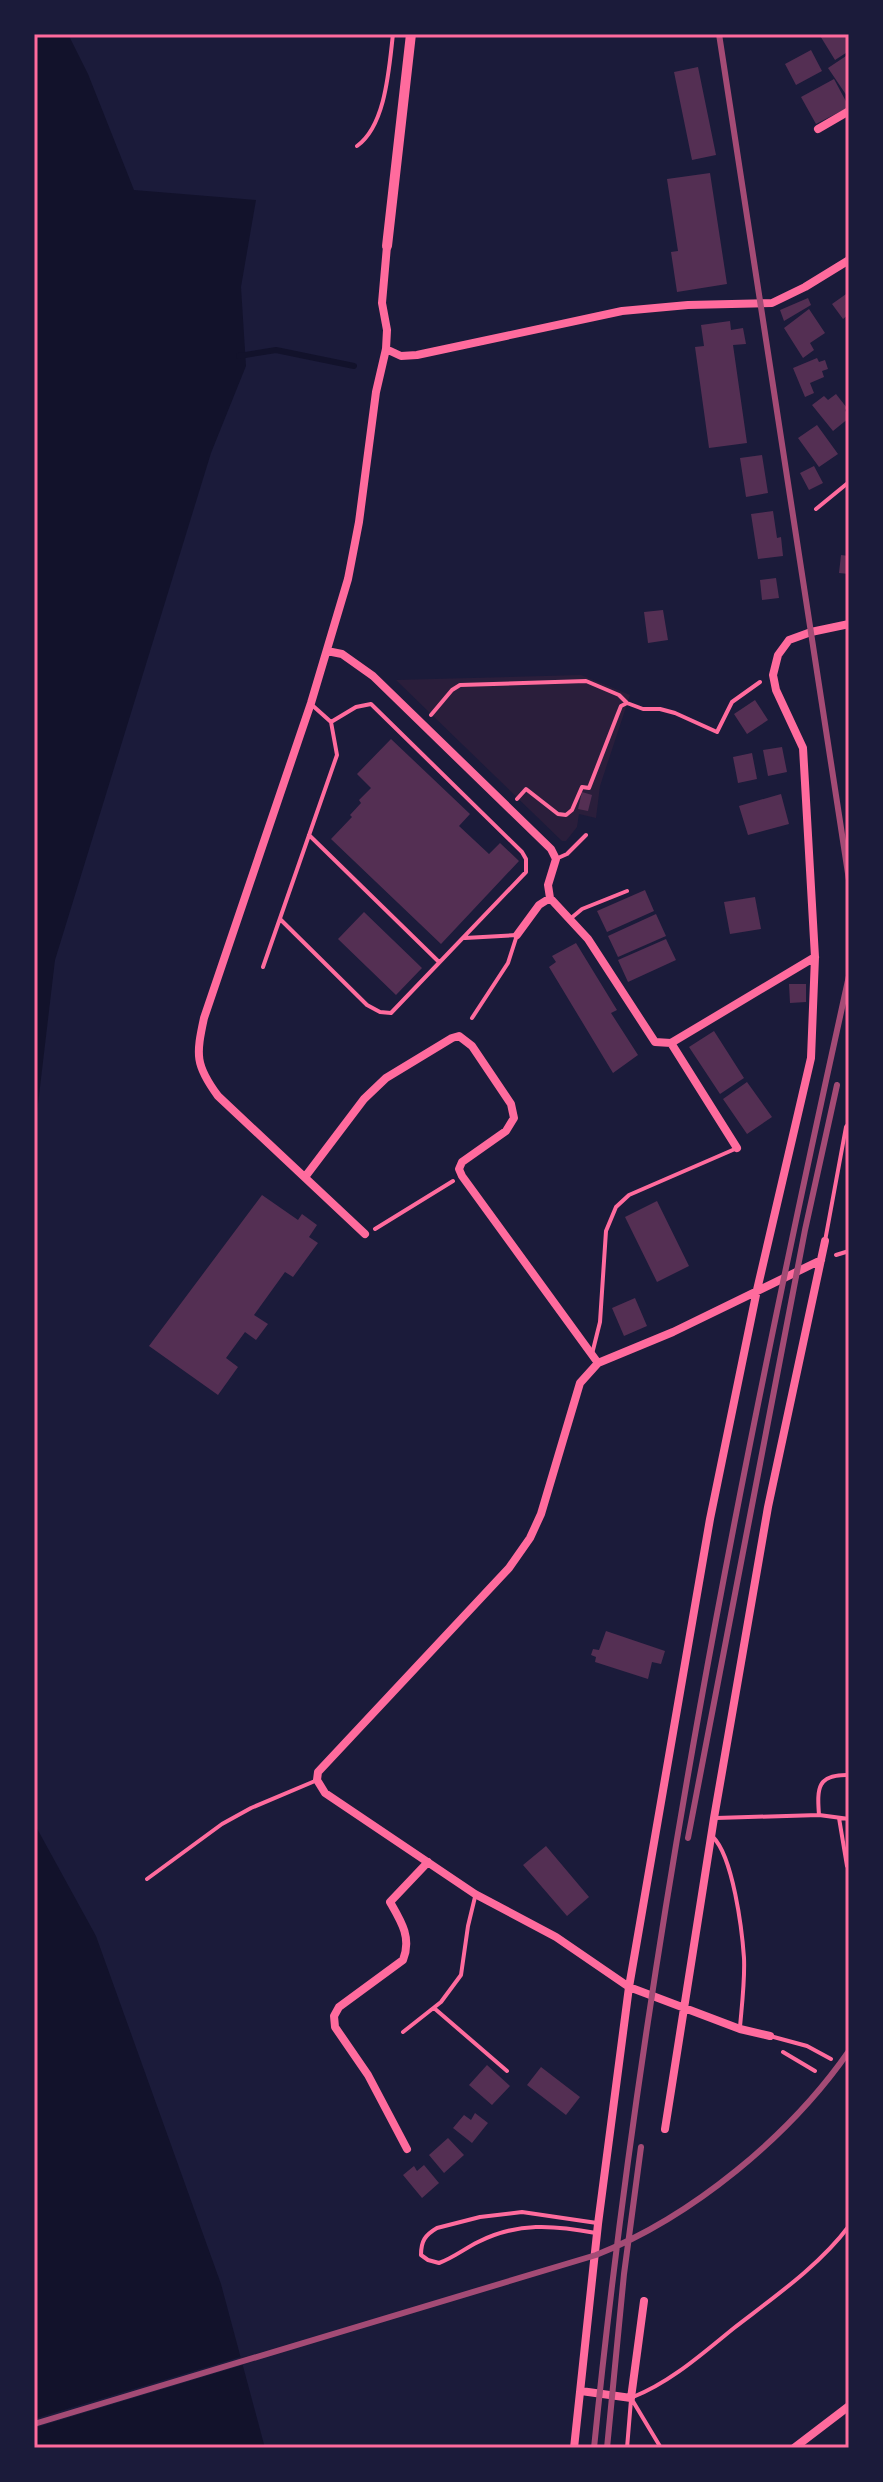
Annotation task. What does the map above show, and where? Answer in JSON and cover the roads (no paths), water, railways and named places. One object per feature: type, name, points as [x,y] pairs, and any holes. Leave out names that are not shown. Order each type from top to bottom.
[{"type":"street","points":[[365,1234],[218,1096],[202,1074],[197,1048],[204,1018],[311,703],[351,565],[376,392],[386,349],[387,330],[382,303],[411,34]]},
{"type":"street","points":[[818,129],[849,111]]},
{"type":"street","points":[[386,349],[401,356],[417,355],[653,307],[772,303],[849,260]]},
{"type":"street","points":[[574,2448],[629,1987],[710,1519],[757,1290],[811,1058],[815,957],[803,748],[776,690],[773,675],[778,655],[789,640],[849,624]]},
{"type":"street","points":[[327,651],[342,654],[373,676],[545,842],[556,859],[548,885],[550,898],[588,939],[655,1042],[671,1043],[815,957]]},
{"type":"street","points":[[517,935],[539,905],[550,898]]},
{"type":"street","points":[[305,1177],[364,1099],[386,1078],[459,1036],[472,1046],[511,1104],[514,1118],[506,1131],[462,1162],[459,1169],[598,1363]]},
{"type":"street","points":[[671,1043],[737,1148]]},
{"type":"street","points":[[665,2129],[711,1836],[768,1507],[825,1241]]},
{"type":"street","points":[[770,2036],[740,2029],[629,1987],[556,1937],[475,1894],[325,1793],[317,1780],[318,1772],[509,1568],[530,1538],[554,1474],[580,1383],[598,1363],[673,1332],[821,1260]]},
{"type":"street","points":[[407,2149],[368,2075],[335,2027],[334,2016],[339,2007],[403,1960],[407,1941],[405,1929],[390,1902],[428,1862]]},
{"type":"street","points":[[581,2391],[631,2398],[644,2301]]},
{"type":"street","points":[[794,2448],[849,2406]]},
{"type":"lane","points":[[357,146],[369,138],[387,84],[393,34]]},
{"type":"lane","points":[[816,509],[849,482]]},
{"type":"lane","points":[[263,967],[337,755],[331,722],[311,703]]},
{"type":"lane","points":[[280,919],[367,1005],[380,1012],[391,1013],[526,872],[526,859],[371,704],[356,707],[331,722]]},
{"type":"lane","points":[[309,835],[439,962]]},
{"type":"lane","points":[[556,859],[567,854],[586,835]]},
{"type":"lane","points":[[570,919],[582,909],[627,891]]},
{"type":"lane","points":[[462,938],[517,935],[508,963],[472,1018]]},
{"type":"lane","points":[[825,1241],[849,1123]]},
{"type":"lane","points":[[591,1354],[600,1322],[606,1231],[616,1207],[629,1195],[737,1148]]},
{"type":"lane","points":[[819,1815],[817,1792],[823,1782],[836,1774],[849,1775]]},
{"type":"lane","points":[[147,1879],[222,1824],[317,1780]]},
{"type":"lane","points":[[714,1818],[819,1815],[849,1819]]},
{"type":"lane","points":[[839,1818],[847,1866]]},
{"type":"lane","points":[[711,1836],[724,1852],[744,1957],[740,2029]]},
{"type":"lane","points":[[403,2032],[434,2008],[461,1975],[475,1894]]},
{"type":"lane","points":[[434,2008],[507,2071]]},
{"type":"lane","points":[[770,2036],[798,2042],[831,2059]]},
{"type":"lane","points":[[522,2212],[598,2228],[523,2227],[500,2232],[439,2263],[421,2255],[421,2244],[427,2234],[437,2228],[504,2213],[522,2212]]},
{"type":"lane","points":[[631,2398],[651,2390],[684,2368],[771,2300],[835,2245],[849,2226]]},
{"type":"lane","points":[[627,2448],[631,2398]]},
{"type":"lane","points":[[631,2398],[661,2448]]},
{"type":"waterway","points":[[239,356],[276,350],[354,366]]},
{"type":"railway","points":[[719,34],[849,880]]},
{"type":"railway","points":[[594,2448],[615,2262],[668,1892],[734,1525],[849,976]]},
{"type":"railway","points":[[688,1838],[805,1230],[837,1085]]},
{"type":"railway","points":[[34,2424],[596,2255],[632,2239],[668,2219],[736,2171],[798,2113],[849,2051]]},
{"type":"railway","points":[[607,2448],[624,2274],[641,2147]]}]
